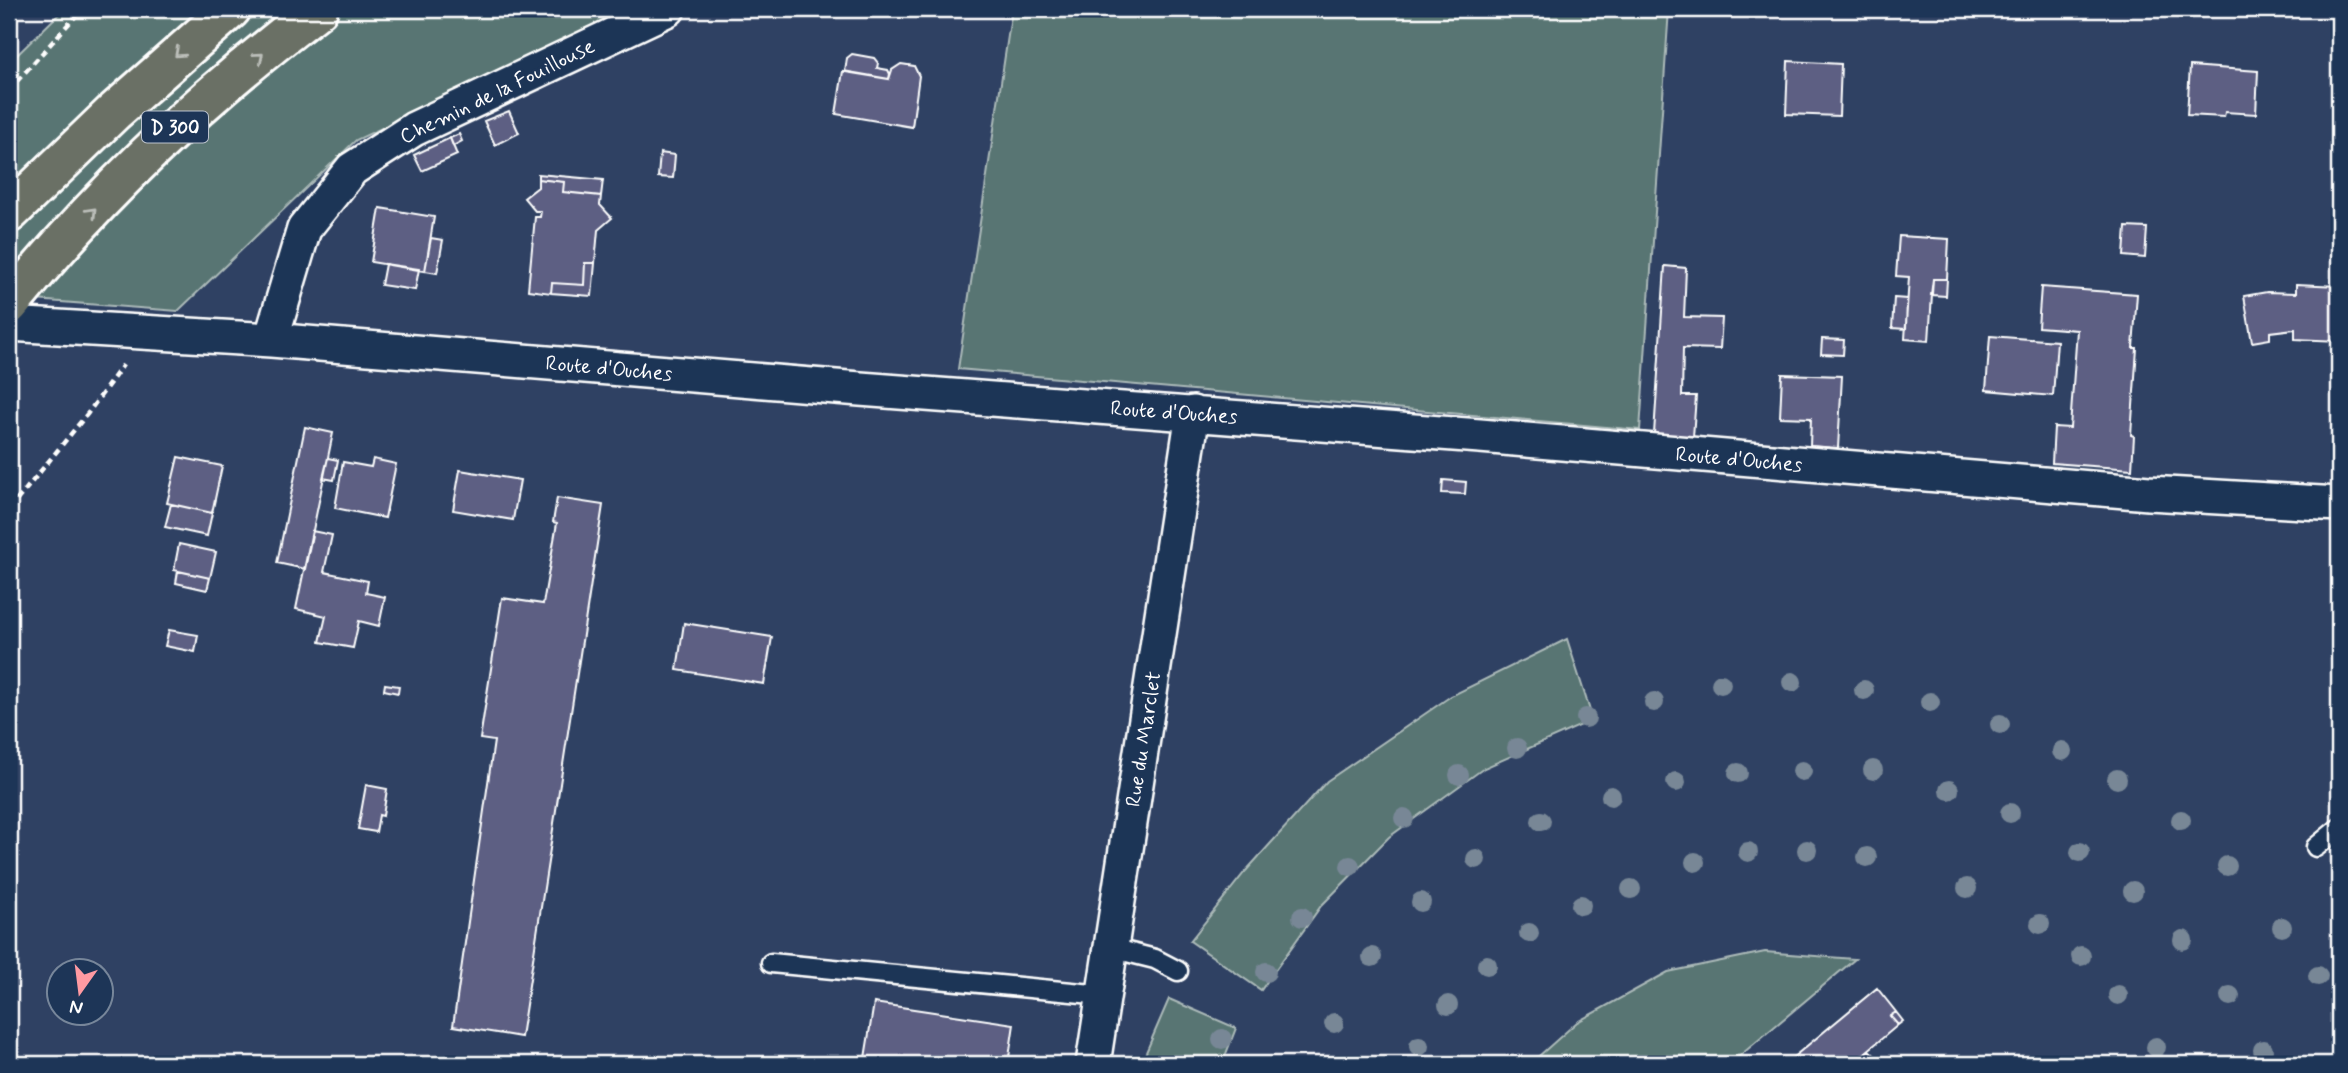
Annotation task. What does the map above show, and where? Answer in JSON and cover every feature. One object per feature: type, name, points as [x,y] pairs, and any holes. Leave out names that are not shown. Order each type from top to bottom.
[{"type":"main road","name":"D 300","points":[[9,213],[114,112],[231,9]]},
{"type":"main road","name":"D 300","points":[[9,305],[45,261],[168,133],[318,9]]},
{"type":"street","name":"Chemin de la Fouillouse","points":[[271,340],[304,229],[352,169],[414,129],[668,9]]},
{"type":"street","name":"Route d'Ouches","points":[[9,324],[271,340],[860,390],[1480,436],[2122,491],[2339,504]]},
{"type":"street","name":"Rue du Marclet","points":[[1093,1064],[1193,413]]},
{"type":"lane","points":[[2316,847],[2339,828]]},
{"type":"lane","points":[[1111,948],[1155,959],[1178,971]]},
{"type":"lane","points":[[771,963],[1103,995]]},
{"type":"path","points":[[9,90],[82,9]]},
{"type":"path","points":[[9,510],[88,413],[144,332]]},
{"type":"green space","points":[[64,9],[636,9],[356,140],[178,311],[9,298],[9,63]]},
{"type":"green space","points":[[1012,9],[1669,9],[1640,430],[958,369]]},
{"type":"green space","points":[[1567,639],[1593,720],[1484,768],[1389,837],[1321,906],[1261,990],[1190,941],[1244,873],[1327,781],[1451,696]]},
{"type":"green space","points":[[1765,952],[1855,959],[1730,1064],[1530,1064],[1577,1022],[1668,972]]},
{"type":"green space","points":[[1169,999],[1236,1028],[1222,1064],[1141,1064]]},
{"type":"building","points":[[852,54],[874,58],[878,63],[877,68],[888,70],[889,79],[845,72],[847,58]]},
{"type":"building","points":[[1788,61],[1841,64],[1839,116],[1786,114]]},
{"type":"building","points":[[901,64],[914,66],[919,76],[912,127],[836,114],[843,71],[889,79],[892,70]]},
{"type":"building","points":[[2190,66],[2258,71],[2256,114],[2225,112],[2224,117],[2187,115]]},
{"type":"building","points":[[509,111],[519,133],[495,145],[484,121]]},
{"type":"building","points":[[459,134],[462,141],[453,146],[450,138]]},
{"type":"building","points":[[450,138],[457,155],[422,171],[414,155]]},
{"type":"building","points":[[660,153],[675,155],[673,178],[658,177]]},
{"type":"building","points":[[538,174],[603,180],[601,196],[563,192],[564,182],[538,179]]},
{"type":"building","points":[[538,179],[564,182],[563,192],[601,196],[600,205],[612,218],[598,230],[595,263],[585,263],[584,285],[552,283],[551,293],[528,290],[535,217],[540,217],[541,211],[535,211],[524,198],[538,187]]},
{"type":"building","points":[[380,208],[434,217],[425,271],[371,262]]},
{"type":"building","points":[[2126,227],[2147,228],[2145,258],[2124,256]]},
{"type":"building","points":[[1899,236],[1949,239],[1947,279],[1933,279],[1929,341],[1905,339],[1909,277],[1896,276]]},
{"type":"building","points":[[431,238],[443,240],[437,273],[425,271]]},
{"type":"building","points":[[585,263],[595,263],[592,296],[551,293],[552,283],[584,285]]},
{"type":"building","points":[[385,264],[419,269],[415,290],[381,285]]},
{"type":"building","points":[[1665,266],[1686,268],[1684,317],[1722,318],[1720,349],[1683,348],[1682,396],[1696,396],[1693,437],[1654,434]]},
{"type":"building","points":[[1933,279],[1947,279],[1946,296],[1931,295]]},
{"type":"building","points":[[2296,284],[2338,286],[2339,341],[2295,339],[2295,329],[2270,332],[2270,339],[2252,342],[2244,296],[2267,292],[2296,293]]},
{"type":"building","points":[[2339,286],[2339,308],[2337,307]]},
{"type":"building","points":[[2041,287],[2137,294],[2133,348],[2137,348],[2131,435],[2134,436],[2132,469],[2052,463],[2054,427],[2070,428],[2077,330],[2038,327]]},
{"type":"building","points":[[1894,298],[1907,299],[1906,329],[1892,328]]},
{"type":"building","points":[[1990,336],[2057,341],[2053,396],[1986,390]]},
{"type":"building","points":[[1822,339],[1844,340],[1843,355],[1821,354]]},
{"type":"building","points":[[1782,374],[1842,376],[1838,448],[1810,446],[1811,418],[1780,417]]},
{"type":"building","points":[[305,427],[333,433],[305,569],[277,563]]},
{"type":"building","points":[[178,457],[222,466],[212,513],[167,503]]},
{"type":"building","points":[[328,458],[338,460],[334,480],[323,478]]},
{"type":"building","points":[[373,459],[396,464],[385,518],[335,508],[343,462],[371,467]]},
{"type":"building","points":[[460,470],[520,480],[513,520],[453,510]]},
{"type":"building","points":[[1443,480],[1466,482],[1465,494],[1442,493]]},
{"type":"building","points":[[557,498],[603,505],[521,1037],[453,1026],[494,741],[480,739],[502,598],[543,604],[557,523],[553,522]]},
{"type":"building","points":[[171,504],[212,513],[207,536],[165,527]]},
{"type":"building","points":[[312,531],[332,535],[324,572],[368,581],[366,593],[385,597],[379,626],[359,621],[353,648],[320,642],[326,616],[296,609]]},
{"type":"building","points":[[179,544],[216,552],[210,578],[174,570]]},
{"type":"building","points":[[178,571],[210,578],[207,590],[176,583]]},
{"type":"building","points":[[684,623],[772,637],[764,684],[677,670]]},
{"type":"building","points":[[169,630],[198,635],[195,652],[165,646]]},
{"type":"building","points":[[385,684],[399,686],[398,693],[384,690]]},
{"type":"building","points":[[366,785],[387,789],[383,816],[379,815],[376,832],[358,829]]},
{"type":"building","points":[[1877,988],[1896,1012],[1890,1016],[1898,1025],[1854,1062],[1856,1064],[1785,1064]]},
{"type":"building","points":[[874,1003],[1014,1024],[1008,1064],[864,1064]]},
{"type":"building","points":[[1896,1012],[1903,1021],[1898,1025],[1890,1016]]},
{"type":"building","points":[[1869,1050],[1884,1064],[1854,1062]]}]
